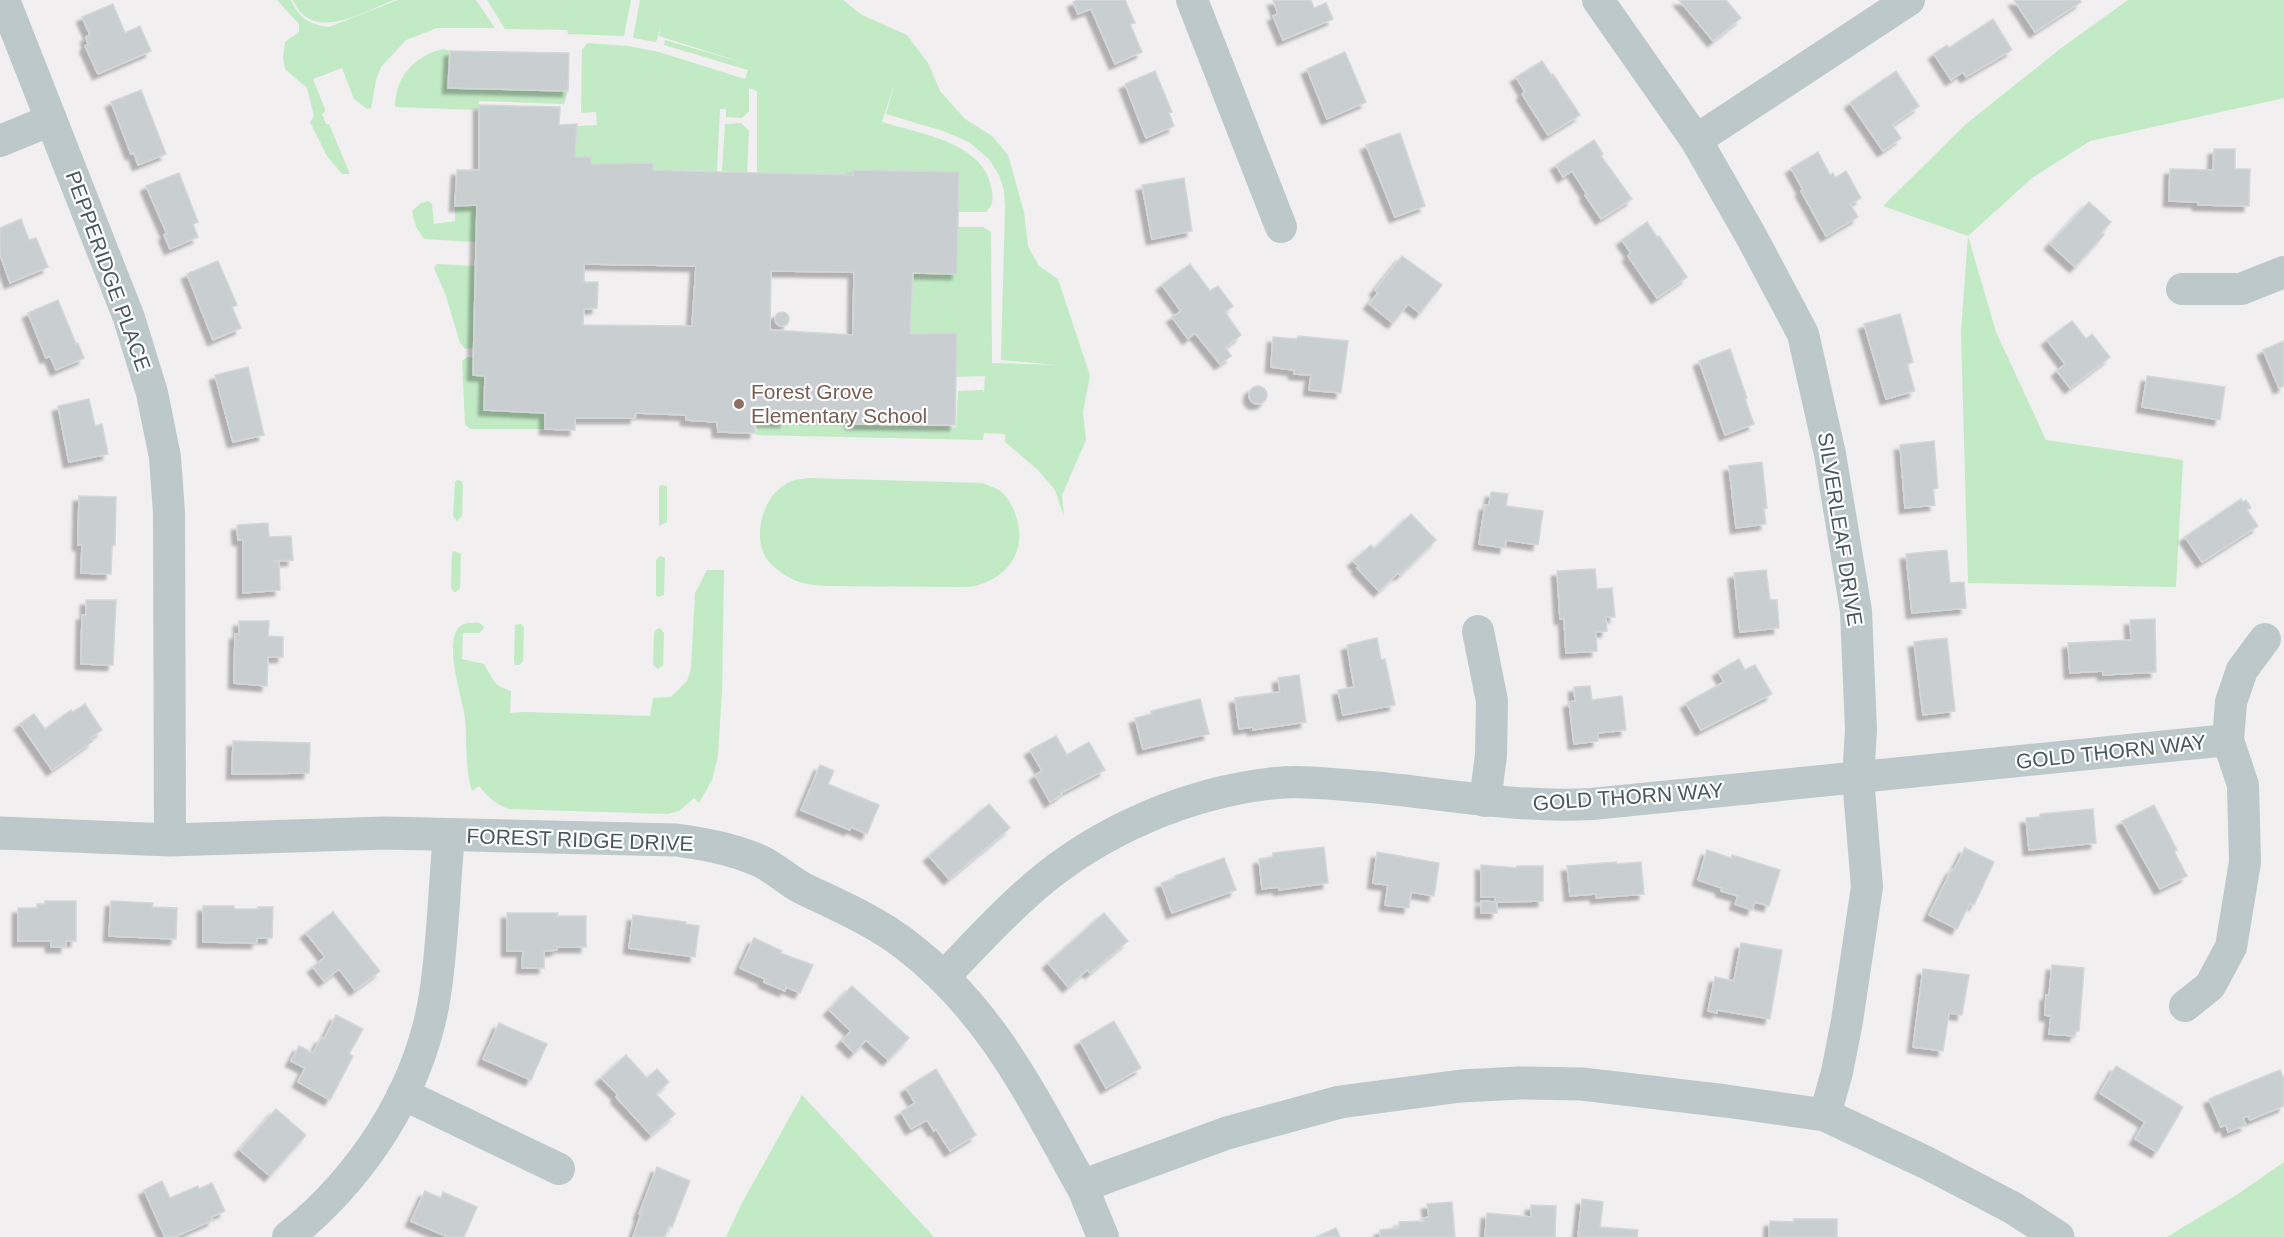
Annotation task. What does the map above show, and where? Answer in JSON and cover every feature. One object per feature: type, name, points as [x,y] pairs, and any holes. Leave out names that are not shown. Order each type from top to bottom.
[{"type":"street","name":"PEPPERIDGE PLACE","points":[[4,0],[129,318],[152,393],[165,458],[169,513],[170,840]]},
{"type":"street","points":[[1192,0],[1281,228]]},
{"type":"street","name":"SILVERLEAF DRIVE","points":[[1598,0],[1696,140],[1803,334],[1830,454],[1856,611],[1861,730],[1858,778],[1867,887],[1847,1021],[1837,1072],[1825,1115]]},
{"type":"street","points":[[1696,140],[1909,0]]},
{"type":"street","points":[[0,141],[51,120]]},
{"type":"street","points":[[2182,289],[2241,289],[2284,272]]},
{"type":"street","points":[[1478,631],[1491,701],[1491,755],[1485,801]]},
{"type":"street","points":[[2185,1006],[2210,986],[2230,947],[2245,862],[2243,785],[2228,741],[2231,702],[2242,670],[2265,639]]},
{"type":"street","name":"GOLD THORN WAY","points":[[944,977],[990,927],[1035,886],[1081,853],[1179,804],[1224,791],[1278,783],[1373,787],[1485,801],[1551,806],[1592,804],[2228,741]]},
{"type":"street","name":"FOREST RIDGE DRIVE","points":[[0,833],[170,840],[385,833],[676,840],[717,846],[761,861],[793,883],[863,917],[905,944],[944,977],[984,1022],[1017,1070],[1082,1186]]},
{"type":"street","points":[[288,1237],[345,1182],[382,1132],[403,1094],[427,1031],[434,997],[440,959],[448,835]]},
{"type":"street","points":[[1103,1237],[1082,1186],[1215,1136],[1340,1102],[1461,1086],[1520,1083],[1582,1084],[1825,1115],[1927,1163],[2013,1208],[2058,1237]]},
{"type":"street","points":[[403,1094],[559,1168]]},
{"type":"green space","points":[[277,0],[291,0],[297,11],[306,19],[329,27],[398,0],[476,0],[495,28],[437,28],[406,40],[381,67],[371,108],[367,109],[354,99],[342,68],[313,79],[325,109],[322,114],[326,124],[329,124],[350,174],[342,174],[327,156],[310,122],[314,116],[307,88],[285,69],[283,58],[285,42],[299,32],[299,24]]},
{"type":"green space","points":[[293,0],[394,0],[353,17],[325,22],[312,20],[302,13]]},
{"type":"green space","points":[[487,0],[631,0],[624,36],[568,34],[567,30],[505,29]]},
{"type":"green space","points":[[640,0],[843,0],[862,15],[907,35],[928,63],[940,91],[965,119],[992,136],[1008,155],[1024,212],[1028,246],[1039,266],[1058,279],[1090,376],[1083,412],[1086,440],[1062,495],[1064,517],[1055,490],[1038,470],[1005,442],[1005,434],[984,433],[983,440],[756,435],[757,424],[786,424],[787,419],[850,419],[850,425],[956,427],[958,391],[983,390],[984,393],[985,376],[955,377],[910,334],[913,273],[957,274],[958,227],[983,227],[991,232],[992,363],[1057,365],[1001,360],[1005,208],[1004,190],[999,175],[989,159],[969,142],[943,131],[886,114],[896,79],[882,122],[932,136],[965,151],[978,161],[987,174],[992,191],[992,203],[986,212],[958,212],[958,172],[854,170],[853,175],[757,173],[757,91],[749,88],[749,111],[742,118],[726,117],[726,109],[720,109],[717,171],[653,170],[653,163],[591,164],[591,157],[575,157],[577,126],[597,125],[596,112],[581,113],[582,50],[587,43],[628,46],[659,52],[745,79],[748,70],[664,45],[665,40],[744,63],[659,36],[661,26],[656,42],[633,38]]},
{"type":"green space","points":[[2128,0],[2284,0],[2284,98],[2090,141],[2032,178],[1968,236],[1883,206],[1965,125],[2060,49]]},
{"type":"green space","points":[[443,49],[450,51],[449,88],[568,91],[564,104],[479,101],[479,110],[395,107],[398,86],[408,69],[423,57]]},
{"type":"green space","points":[[741,123],[749,131],[747,173],[722,171],[725,124]]},
{"type":"green space","points":[[428,201],[432,204],[434,224],[455,221],[455,206],[477,205],[476,242],[424,239],[416,227],[412,211],[421,203]]},
{"type":"green space","points":[[1968,236],[1996,332],[2046,440],[2183,460],[2176,587],[1968,583],[1961,332]]},
{"type":"green space","points":[[437,264],[475,266],[473,348],[465,349],[460,343],[446,296],[434,268]]},
{"type":"green space","points":[[467,357],[473,358],[473,375],[485,376],[545,413],[545,429],[470,429],[465,424],[462,361]]},
{"type":"green space","points":[[798,479],[981,483],[990,486],[1005,495],[1015,513],[1019,529],[1016,553],[1004,571],[994,578],[970,587],[826,586],[798,581],[777,569],[765,556],[761,546],[761,524],[768,503],[783,486]]},
{"type":"green space","points":[[457,480],[462,481],[463,485],[462,516],[457,521],[453,516]]},
{"type":"green space","points":[[667,486],[667,522],[659,526],[659,487]]},
{"type":"green space","points":[[454,551],[461,554],[460,588],[456,592],[451,587],[452,553]]},
{"type":"green space","points":[[660,556],[665,558],[664,595],[658,597],[656,595],[656,560]]},
{"type":"green space","points":[[707,570],[724,570],[722,691],[718,756],[712,780],[699,803],[694,798],[679,811],[668,814],[509,809],[492,800],[479,786],[472,791],[469,779],[465,716],[454,661],[455,635],[460,627],[469,623],[480,623],[483,626],[484,628],[479,633],[463,633],[462,659],[484,664],[497,684],[511,691],[510,713],[650,716],[653,698],[671,697],[687,681],[691,669],[695,593]]},
{"type":"green space","points":[[521,624],[524,628],[523,661],[520,665],[515,665],[515,625]]},
{"type":"green space","points":[[660,628],[664,633],[663,665],[658,669],[653,665],[654,633]]},
{"type":"green space","points":[[802,1095],[934,1237],[726,1237],[741,1205]]},
{"type":"green space","points":[[2284,1162],[2284,1237],[2167,1237],[2238,1194]]},
{"type":"building","points":[[1078,0],[1125,0],[1135,23],[1130,24],[1142,52],[1115,64],[1091,9],[1078,14],[1073,2]]},
{"type":"building","points":[[1273,0],[1311,0],[1314,8],[1326,3],[1333,19],[1283,40],[1273,16],[1278,14]]},
{"type":"building","points":[[1679,0],[1726,0],[1741,18],[1713,41]]},
{"type":"building","points":[[2014,0],[2080,0],[2081,2],[2035,32]]},
{"type":"building","points":[[113,4],[125,33],[140,26],[151,51],[98,74],[85,46],[88,44],[86,37],[90,35],[82,17]]},
{"type":"building","points":[[1993,19],[2012,50],[1966,77],[1963,72],[1951,80],[1934,54],[1947,45],[1949,48]]},
{"type":"building","points":[[450,51],[569,53],[568,91],[448,88]]},
{"type":"building","points":[[1345,52],[1366,102],[1327,119],[1307,69]]},
{"type":"building","points":[[1542,61],[1580,115],[1548,135],[1522,94],[1525,92],[1516,77]]},
{"type":"building","points":[[1155,71],[1172,112],[1169,113],[1174,126],[1146,138],[1125,84]]},
{"type":"building","points":[[1896,71],[1919,106],[1892,125],[1901,138],[1883,151],[1850,103]]},
{"type":"building","points":[[141,90],[166,154],[138,165],[134,153],[131,154],[111,102]]},
{"type":"building","points":[[479,105],[560,107],[559,125],[577,124],[575,157],[591,157],[591,164],[653,163],[653,170],[757,173],[853,175],[853,170],[959,172],[957,274],[913,273],[910,334],[957,333],[955,425],[851,424],[851,418],[785,417],[785,422],[755,421],[755,433],[718,432],[717,422],[686,420],[686,415],[636,413],[635,418],[575,418],[575,430],[545,429],[545,413],[484,410],[485,376],[473,375],[477,205],[455,206],[457,170],[479,170]],"holes":[[[584,264],[696,266],[692,326],[583,325],[584,309],[597,308],[598,282],[584,282]],[[771,271],[854,272],[853,335],[770,330]]]},
{"type":"building","points":[[1400,133],[1425,206],[1395,217],[1366,145]]},
{"type":"building","points":[[1594,140],[1603,154],[1601,156],[1632,199],[1601,219],[1572,171],[1563,177],[1556,165]]},
{"type":"building","points":[[2214,149],[2235,149],[2235,169],[2250,169],[2249,206],[2198,205],[2198,202],[2169,201],[2170,169],[2213,170]]},
{"type":"building","points":[[1818,152],[1830,175],[1833,173],[1835,178],[1846,171],[1861,198],[1850,204],[1858,217],[1826,236],[1791,168]]},
{"type":"building","points":[[179,173],[198,222],[193,224],[198,237],[170,249],[164,235],[167,234],[146,186]]},
{"type":"building","points":[[1184,178],[1192,231],[1152,239],[1142,185]]},
{"type":"building","points":[[2089,202],[2111,222],[2101,233],[2104,235],[2075,267],[2050,244]]},
{"type":"building","points":[[21,219],[29,240],[36,238],[48,267],[10,283],[0,254],[0,228]]},
{"type":"building","points":[[1647,222],[1687,277],[1657,298],[1628,256],[1631,253],[1622,240]]},
{"type":"building","points":[[1402,256],[1442,285],[1420,313],[1408,304],[1393,323],[1369,304],[1378,293],[1375,290]]},
{"type":"building","points":[[218,261],[237,305],[232,307],[241,328],[213,340],[187,274]]},
{"type":"building","points":[[1190,264],[1210,291],[1218,286],[1233,306],[1225,312],[1241,335],[1225,347],[1231,356],[1220,364],[1195,333],[1188,339],[1172,317],[1181,311],[1162,285]]},
{"type":"building","points":[[58,300],[84,358],[56,370],[50,356],[46,358],[28,313]]},
{"type":"building","points":[[782,312],[787,314],[789,319],[787,324],[782,326],[777,324],[775,319],[777,314]]},
{"type":"building","points":[[1900,314],[1913,362],[1907,364],[1915,391],[1886,399],[1864,324]]},
{"type":"building","points":[[2072,321],[2086,339],[2092,334],[2110,357],[2070,388],[2057,371],[2065,364],[2047,340]]},
{"type":"building","points":[[1298,336],[1348,341],[1341,393],[1309,390],[1311,375],[1294,374],[1294,370],[1271,367],[1273,337],[1297,339]]},
{"type":"building","points":[[2284,341],[2284,386],[2279,388],[2263,350]]},
{"type":"building","points":[[1730,349],[1754,424],[1725,435],[1699,361]]},
{"type":"building","points":[[248,367],[264,435],[233,442],[215,375]]},
{"type":"building","points":[[2147,376],[2225,387],[2220,420],[2142,407]]},
{"type":"building","points":[[1258,386],[1264,389],[1267,395],[1264,401],[1258,404],[1252,401],[1249,395],[1252,389]]},
{"type":"building","points":[[89,399],[95,426],[102,424],[108,454],[69,462],[58,406]]},
{"type":"building","points":[[1934,441],[1938,488],[1933,489],[1935,505],[1905,508],[1900,445]]},
{"type":"building","points":[[1762,462],[1767,508],[1764,509],[1766,524],[1736,528],[1729,466]]},
{"type":"building","points":[[1491,492],[1508,494],[1506,506],[1543,511],[1538,545],[1506,540],[1505,548],[1479,544],[1485,505],[1489,505]]},
{"type":"building","points":[[79,496],[116,497],[115,545],[112,546],[111,574],[81,573],[82,545],[78,545]]},
{"type":"building","points":[[2241,499],[2243,502],[2246,500],[2251,508],[2247,510],[2258,526],[2202,562],[2185,537]]},
{"type":"building","points":[[1411,514],[1436,540],[1400,575],[1398,573],[1379,591],[1353,561],[1371,545],[1374,549]]},
{"type":"building","points":[[268,523],[269,537],[291,536],[293,560],[274,561],[279,562],[280,590],[243,593],[243,540],[238,540],[237,525]]},
{"type":"building","points":[[1947,550],[1950,583],[1964,582],[1966,608],[1912,613],[1906,554]]},
{"type":"building","points":[[1595,569],[1597,589],[1612,588],[1615,617],[1606,617],[1607,631],[1596,632],[1597,651],[1566,653],[1564,618],[1560,619],[1557,571]]},
{"type":"building","points":[[1766,570],[1770,600],[1777,600],[1779,628],[1740,632],[1734,573]]},
{"type":"building","points":[[86,600],[116,600],[113,665],[81,664],[82,615],[86,615]]},
{"type":"building","points":[[2155,619],[2156,672],[2103,675],[2103,671],[2070,673],[2068,643],[2131,640],[2130,620]]},
{"type":"building","points":[[239,621],[269,621],[268,636],[283,637],[283,657],[268,657],[267,686],[234,683],[235,634],[239,634]]},
{"type":"building","points":[[1377,638],[1381,660],[1385,659],[1395,705],[1343,715],[1338,690],[1354,687],[1347,645]]},
{"type":"building","points":[[1947,638],[1955,711],[1923,715],[1914,642]]},
{"type":"building","points":[[1739,659],[1745,670],[1755,665],[1772,694],[1701,730],[1686,703],[1724,682],[1718,671]]},
{"type":"building","points":[[1299,675],[1306,722],[1253,730],[1253,727],[1239,729],[1235,698],[1280,692],[1278,678]]},
{"type":"building","points":[[1590,686],[1592,700],[1622,696],[1626,730],[1598,733],[1598,741],[1574,744],[1569,702],[1575,701],[1574,687]]},
{"type":"building","points":[[1200,699],[1209,734],[1143,749],[1135,718],[1152,714],[1151,711]]},
{"type":"building","points":[[85,704],[102,730],[90,738],[93,741],[52,770],[20,724],[34,714],[45,729],[71,710],[73,712]]},
{"type":"building","points":[[1056,736],[1067,755],[1089,742],[1105,770],[1061,793],[1050,802],[1035,775],[1042,771],[1030,750]]},
{"type":"building","points":[[233,741],[310,743],[309,773],[232,774]]},
{"type":"building","points":[[820,765],[834,771],[828,784],[879,805],[867,834],[851,827],[850,830],[801,810]]},
{"type":"building","points":[[989,804],[1010,828],[949,879],[929,856]]},
{"type":"building","points":[[2154,805],[2177,850],[2174,851],[2187,876],[2160,889],[2122,821]]},
{"type":"building","points":[[2093,809],[2096,843],[2029,850],[2026,818],[2040,817],[2040,814]]},
{"type":"building","points":[[1324,847],[1328,883],[1279,890],[1278,887],[1262,889],[1259,859],[1273,857],[1273,853]]},
{"type":"building","points":[[1965,848],[1994,862],[1974,905],[1970,903],[1957,929],[1929,915]]},
{"type":"building","points":[[1707,850],[1780,870],[1769,906],[1755,902],[1752,910],[1735,904],[1738,896],[1698,880]]},
{"type":"building","points":[[1377,852],[1439,863],[1434,896],[1411,892],[1409,908],[1385,905],[1388,885],[1373,883]]},
{"type":"building","points":[[1224,858],[1236,890],[1172,913],[1161,883]]},
{"type":"building","points":[[1616,862],[1616,864],[1641,862],[1644,894],[1596,898],[1596,894],[1570,896],[1567,866]]},
{"type":"building","points":[[1481,865],[1517,868],[1517,866],[1543,866],[1543,901],[1497,902],[1497,913],[1481,913],[1481,901],[1495,902],[1495,897],[1481,897]]},
{"type":"building","points":[[45,901],[76,901],[76,941],[66,941],[66,947],[51,947],[51,941],[18,941],[18,908],[37,908],[37,904],[45,904]]},
{"type":"building","points":[[111,901],[153,903],[152,907],[177,908],[176,939],[109,936]]},
{"type":"building","points":[[203,906],[234,906],[234,909],[273,907],[272,938],[257,938],[257,943],[203,942]]},
{"type":"building","points":[[333,912],[380,971],[355,990],[339,969],[324,981],[313,967],[325,957],[306,933]]},
{"type":"building","points":[[507,913],[558,913],[557,916],[586,916],[586,947],[557,947],[557,950],[544,951],[544,968],[522,968],[523,951],[507,951]]},
{"type":"building","points":[[1104,913],[1128,941],[1090,973],[1087,970],[1068,987],[1048,963]]},
{"type":"building","points":[[633,915],[686,922],[685,924],[699,926],[695,957],[629,948]]},
{"type":"building","points":[[754,938],[782,951],[780,953],[813,965],[800,993],[786,987],[785,991],[740,968]]},
{"type":"building","points":[[1741,943],[1782,950],[1770,1019],[1717,1010],[1717,1013],[1708,1011],[1715,977],[1734,981]]},
{"type":"building","points":[[2052,965],[2084,968],[2079,1031],[2076,1031],[2075,1036],[2049,1034],[2051,1016],[2045,1015]]},
{"type":"building","points":[[1923,969],[1969,975],[1962,1015],[1949,1013],[1943,1051],[1913,1047]]},
{"type":"building","points":[[852,986],[909,1038],[888,1060],[866,1040],[854,1053],[842,1041],[851,1031],[829,1010]]},
{"type":"building","points":[[336,1015],[363,1029],[349,1054],[353,1056],[330,1100],[298,1082],[305,1068],[291,1061],[299,1046],[313,1053],[321,1038],[324,1039]]},
{"type":"building","points":[[1114,1021],[1141,1068],[1106,1088],[1080,1041]]},
{"type":"building","points":[[499,1023],[547,1044],[531,1080],[483,1059]]},
{"type":"building","points":[[626,1055],[647,1078],[657,1069],[669,1082],[656,1094],[675,1114],[651,1135],[601,1078]]},
{"type":"building","points":[[2116,1066],[2183,1107],[2157,1152],[2135,1139],[2145,1122],[2100,1093]]},
{"type":"building","points":[[936,1069],[976,1135],[950,1151],[936,1129],[934,1131],[927,1120],[911,1129],[901,1112],[915,1103],[906,1088]]},
{"type":"building","points":[[2280,1070],[2284,1079],[2284,1106],[2250,1120],[2248,1116],[2243,1118],[2246,1125],[2228,1132],[2226,1125],[2221,1127],[2209,1099]]},
{"type":"building","points":[[276,1109],[306,1135],[270,1176],[240,1150]]},
{"type":"building","points":[[657,1167],[690,1181],[672,1227],[669,1226],[665,1237],[633,1237],[641,1214],[639,1214]]},
{"type":"building","points":[[162,1181],[170,1198],[198,1186],[199,1189],[212,1183],[225,1211],[211,1217],[213,1220],[175,1237],[165,1237],[144,1190]]},
{"type":"building","points":[[425,1191],[441,1198],[443,1192],[477,1207],[464,1237],[448,1237],[411,1221]]},
{"type":"building","points":[[1582,1199],[1603,1202],[1600,1227],[1638,1230],[1637,1237],[1578,1237]]},
{"type":"building","points":[[1452,1202],[1455,1237],[1380,1237],[1380,1230],[1399,1228],[1399,1222],[1424,1221],[1423,1218],[1429,1217],[1427,1204]]},
{"type":"building","points":[[1531,1205],[1556,1206],[1555,1237],[1485,1237],[1487,1213],[1531,1217]]},
{"type":"building","points":[[1794,1219],[1837,1219],[1837,1237],[1769,1237],[1770,1221],[1794,1222]]},
{"type":"building","points":[[1336,1228],[1340,1237],[1316,1237]]},
{"type":"place","name":"Forest Grove Elementary School","points":[[739,404]]}]
